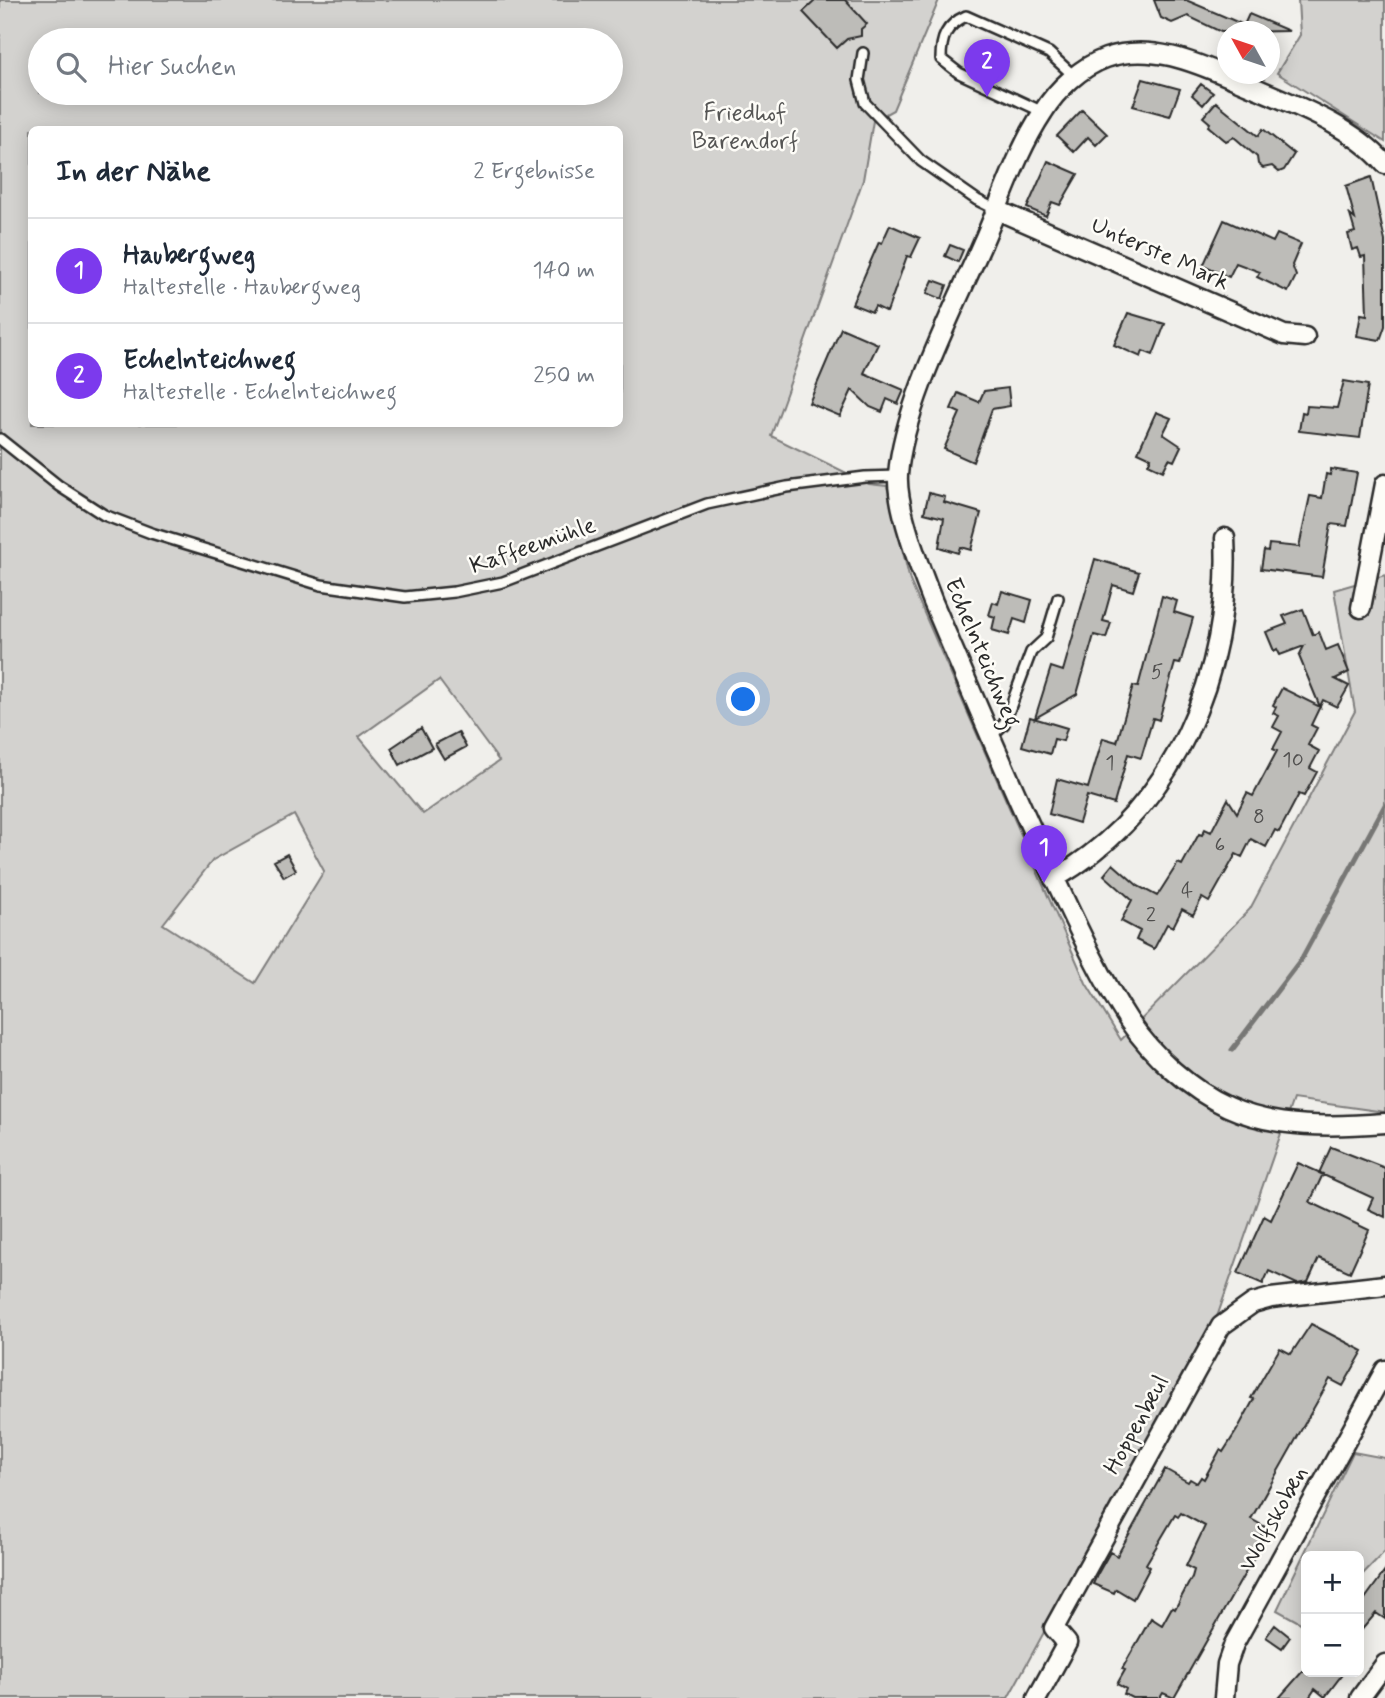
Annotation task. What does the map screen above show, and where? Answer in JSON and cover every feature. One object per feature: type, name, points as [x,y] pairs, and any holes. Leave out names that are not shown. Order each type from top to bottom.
[{"type":"street","name":"Echelnteichweg","points":[[1385,164],[1368,148],[1328,121],[1262,91],[1168,55],[1126,54],[1106,58],[1074,76],[1043,111],[997,210],[919,391],[898,476],[920,568],[991,736],[1054,879],[1130,1023],[1158,1055],[1191,1085],[1228,1107],[1269,1121],[1355,1126],[1385,1123]]},
{"type":"street","name":"Unterste Mark","points":[[997,210],[1284,335],[1305,337]]},
{"type":"street","points":[[1361,608],[1385,484]]},
{"type":"street","points":[[1054,879],[1081,863],[1125,824],[1157,785],[1184,740],[1214,662],[1221,630],[1227,583],[1225,538]]},
{"type":"street","name":"Hoppenbeul","points":[[1037,1698],[1068,1643],[1054,1628],[1221,1326],[1253,1303],[1271,1298],[1385,1284]]},
{"type":"street","name":"Wolfskoben","points":[[1224,1698],[1227,1664],[1234,1644],[1385,1370]]},
{"type":"street","points":[[1360,1698],[1385,1664]]},
{"type":"lane","points":[[1043,111],[959,73],[941,59],[941,43],[946,30],[966,16],[1049,53],[1074,76]]},
{"type":"lane","points":[[863,53],[859,80],[865,103],[921,161],[977,200],[997,210]]},
{"type":"lane","name":"Kaffeemühle","points":[[0,439],[59,486],[104,515],[151,533],[321,585],[405,597],[454,592],[503,582],[643,526],[707,504],[787,487],[898,476]]},
{"type":"lane","points":[[991,736],[1004,724],[1031,652],[1046,638],[1058,598]]},
{"type":"green space","name":"Friedhof Barendorf","points":[[0,0],[939,0],[893,110],[873,121],[863,180],[771,436],[869,484],[887,486],[910,581],[1086,983],[1121,1040],[1250,909],[1355,711],[1334,590],[1385,575],[1385,1112],[1293,1099],[1218,1314],[1008,1698],[0,1698]],"holes":[[[439,680],[499,761],[423,814],[359,737]],[[294,815],[324,871],[255,983],[163,924],[213,860]]]},
{"type":"green space","points":[[1298,0],[1385,0],[1385,142],[1280,75],[1280,68],[1300,35]]},
{"type":"green space","points":[[1353,1452],[1385,1458],[1385,1551],[1364,1573],[1364,1551],[1305,1551]]},
{"type":"green space","points":[[1301,1560],[1301,1623],[1277,1610]]},
{"type":"building","points":[[816,0],[845,0],[867,24],[861,29],[861,36],[847,39],[837,48],[803,12]]},
{"type":"building","points":[[1154,0],[1186,0],[1235,21],[1217,21],[1217,30],[1188,16],[1172,23],[1161,18]]},
{"type":"building","points":[[1249,14],[1265,21],[1246,21]]},
{"type":"building","points":[[1143,79],[1180,89],[1170,116],[1133,106]]},
{"type":"building","points":[[1201,84],[1213,93],[1203,105],[1192,95]]},
{"type":"building","points":[[1216,102],[1258,136],[1263,129],[1294,154],[1284,170],[1279,172],[1272,166],[1263,168],[1258,164],[1257,157],[1234,137],[1226,141],[1208,126],[1210,123],[1203,117]]},
{"type":"building","points":[[1082,110],[1107,134],[1096,145],[1088,137],[1074,152],[1057,136]]},
{"type":"building","points":[[1048,161],[1078,174],[1060,205],[1052,202],[1046,216],[1027,208]]},
{"type":"building","points":[[1371,177],[1385,241],[1385,326],[1380,340],[1357,336],[1361,314],[1367,315],[1365,256],[1361,257],[1358,248],[1352,250],[1348,234],[1355,232],[1350,215],[1355,219],[1346,186]]},
{"type":"building","points":[[1224,220],[1273,242],[1277,234],[1301,244],[1292,265],[1296,276],[1288,292],[1257,277],[1260,272],[1236,263],[1229,277],[1203,266]]},
{"type":"building","points":[[890,225],[920,238],[911,257],[907,256],[887,312],[875,306],[872,312],[852,304],[879,242],[882,243]]},
{"type":"building","points":[[950,245],[963,250],[958,262],[945,256]]},
{"type":"building","points":[[933,280],[947,285],[942,299],[927,293]]},
{"type":"building","points":[[1128,313],[1165,324],[1153,355],[1143,351],[1141,357],[1114,345]]},
{"type":"building","points":[[841,328],[878,344],[864,373],[904,390],[898,404],[887,399],[882,412],[870,407],[852,390],[840,416],[809,403]]},
{"type":"building","points":[[1344,381],[1368,385],[1360,438],[1299,431],[1302,412],[1306,413],[1307,406],[1337,408]]},
{"type":"building","points":[[1008,388],[1010,406],[992,409],[973,462],[944,449],[960,413],[951,409],[958,393],[979,402],[984,391]]},
{"type":"building","points":[[1156,412],[1171,418],[1163,434],[1181,446],[1174,461],[1169,459],[1163,471],[1148,464],[1151,458],[1138,452]]},
{"type":"building","points":[[1331,469],[1357,473],[1347,526],[1331,524],[1322,577],[1261,569],[1264,550],[1268,551],[1269,544],[1299,547],[1310,496],[1322,498],[1326,474],[1330,475]]},
{"type":"building","points":[[929,493],[945,497],[944,502],[981,513],[971,550],[960,547],[958,553],[939,547],[944,518],[924,513]]},
{"type":"building","points":[[1095,559],[1139,572],[1133,591],[1113,585],[1103,621],[1111,623],[1106,638],[1094,635],[1077,694],[1035,718],[1051,667],[1063,671]]},
{"type":"building","points":[[1002,591],[1032,600],[1026,623],[1014,619],[1009,635],[992,630],[995,617],[989,615],[993,602],[998,604]]},
{"type":"building","points":[[1162,596],[1177,601],[1174,612],[1193,618],[1180,664],[1175,663],[1159,720],[1153,718],[1141,758],[1128,754],[1114,804],[1087,796],[1079,823],[1049,814],[1057,779],[1088,788],[1103,738],[1117,742],[1133,686],[1138,687]]},
{"type":"building","points":[[1303,609],[1313,635],[1319,632],[1326,650],[1338,645],[1349,672],[1335,679],[1349,686],[1337,707],[1323,700],[1320,707],[1299,656],[1304,646],[1280,655],[1277,649],[1274,651],[1266,632],[1287,624],[1283,616]]},
{"type":"building","points":[[1282,688],[1320,707],[1311,725],[1317,728],[1308,745],[1319,751],[1310,768],[1317,772],[1304,796],[1299,794],[1279,832],[1275,830],[1266,847],[1251,839],[1242,857],[1236,854],[1209,902],[1202,898],[1193,915],[1182,909],[1173,927],[1167,924],[1154,949],[1136,940],[1140,931],[1121,921],[1132,900],[1104,875],[1113,864],[1138,886],[1157,896],[1178,863],[1182,865],[1199,834],[1202,835],[1205,829],[1211,832],[1228,799],[1237,813],[1247,793],[1253,796],[1277,751],[1273,749],[1282,732],[1273,727],[1279,716],[1273,713],[1276,707],[1273,705]]},
{"type":"building","points":[[1030,717],[1067,728],[1063,741],[1054,739],[1050,754],[1022,746]]},
{"type":"building","points":[[421,728],[432,748],[400,765],[391,748]]},
{"type":"building","points":[[458,732],[466,747],[444,759],[435,744]]},
{"type":"building","points":[[287,854],[296,870],[284,877],[274,861]]},
{"type":"building","points":[[1331,1147],[1385,1168],[1385,1217],[1368,1209],[1373,1198],[1319,1173]]},
{"type":"building","points":[[1298,1163],[1323,1174],[1310,1202],[1369,1230],[1350,1272],[1319,1258],[1308,1282],[1297,1284],[1269,1271],[1263,1284],[1238,1273],[1264,1216],[1271,1220]]},
{"type":"building","points":[[1311,1324],[1363,1351],[1343,1386],[1330,1379],[1251,1519],[1265,1527],[1261,1535],[1265,1538],[1174,1698],[1163,1693],[1160,1698],[1132,1698],[1124,1694],[1126,1689],[1117,1684],[1125,1670],[1122,1669],[1151,1618],[1162,1625],[1172,1607],[1175,1609],[1192,1577],[1194,1570],[1186,1566],[1205,1526],[1181,1513],[1178,1517],[1175,1515],[1146,1564],[1150,1567],[1133,1599],[1116,1589],[1114,1593],[1093,1584],[1097,1575],[1110,1552],[1117,1556],[1165,1469],[1188,1482],[1190,1479],[1197,1483],[1201,1477],[1204,1479],[1220,1450],[1223,1452],[1237,1430],[1254,1399],[1251,1398],[1280,1348],[1291,1354]]},
{"type":"building","points":[[1385,1571],[1385,1619],[1376,1613],[1364,1627],[1364,1600]]},
{"type":"building","points":[[1275,1625],[1290,1637],[1282,1648],[1266,1637]]},
{"type":"building","points":[[1301,1673],[1301,1677],[1340,1677],[1325,1697],[1315,1689],[1309,1698],[1279,1698]]},
{"type":"waterway","points":[[1232,1050],[1302,958],[1385,805]]},
{"type":"place","name":"Echelnteichweg","points":[[987,97]]},
{"type":"place","name":"Haubergweg","points":[[1044,883]]}]
